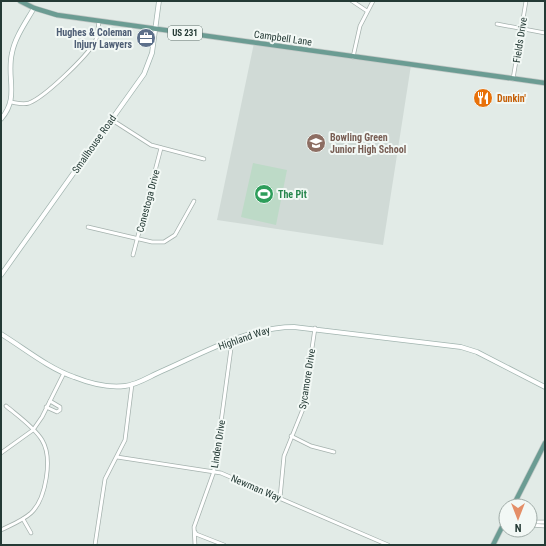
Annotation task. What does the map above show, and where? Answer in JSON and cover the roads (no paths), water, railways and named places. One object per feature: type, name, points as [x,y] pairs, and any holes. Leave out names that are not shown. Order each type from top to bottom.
[{"type":"main road","name":"Campbell Lane","points":[[20,1],[34,8],[57,15],[545,83]]},
{"type":"main road","points":[[517,498],[545,444]]},
{"type":"main road","points":[[493,545],[498,535]]},
{"type":"street","name":"Smallhouse Road","points":[[1,275],[144,74],[152,53],[156,29],[158,1]]},
{"type":"street","points":[[352,1],[367,11]]},
{"type":"street","points":[[353,57],[358,30],[373,1]]},
{"type":"street","name":"Fields Drive","points":[[513,79],[526,1]]},
{"type":"street","points":[[1,119],[11,102],[12,51],[34,8]]},
{"type":"street","points":[[11,102],[23,104],[30,103],[44,94],[60,80],[93,44],[97,36],[99,21]]},
{"type":"street","points":[[497,24],[545,32]]},
{"type":"street","points":[[112,120],[138,138],[161,148],[204,159]]},
{"type":"street","name":"Conestoga Drive","points":[[134,255],[161,148]]},
{"type":"street","points":[[88,227],[152,242],[165,242],[175,235],[194,201]]},
{"type":"street","name":"Highland Way","points":[[1,334],[64,373],[95,383],[120,386],[132,384],[232,341],[278,327],[315,328],[469,349],[545,387]]},
{"type":"street","name":"Sycamore Drive","points":[[280,498],[284,461],[291,436],[301,415],[305,399],[315,328]]},
{"type":"street","name":"Linden Drive","points":[[195,545],[194,530],[214,471],[232,341]]},
{"type":"street","points":[[1,453],[33,430],[64,373]]},
{"type":"street","points":[[95,545],[104,479],[125,440],[132,384]]},
{"type":"street","points":[[46,407],[57,412],[60,410],[60,407],[50,401]]},
{"type":"street","points":[[1,530],[23,519],[40,501],[47,466],[45,448],[40,436],[6,406]]},
{"type":"street","points":[[291,436],[311,446],[334,452]]},
{"type":"street","name":"Newman Way","points":[[117,457],[214,471],[388,545]]},
{"type":"street","points":[[23,519],[31,533]]},
{"type":"street","points":[[194,530],[196,534],[224,545]]},
{"type":"street","points":[[374,545],[377,540]]},
{"type":"place","name":"Hughes & Coleman Injury Lawyers","points":[[146,38]]},
{"type":"place","name":"Dunkin'","points":[[483,98]]},
{"type":"place","name":"Bowling Green Junior High School","points":[[316,143]]},
{"type":"place","name":"The Pit","points":[[264,194]]}]
